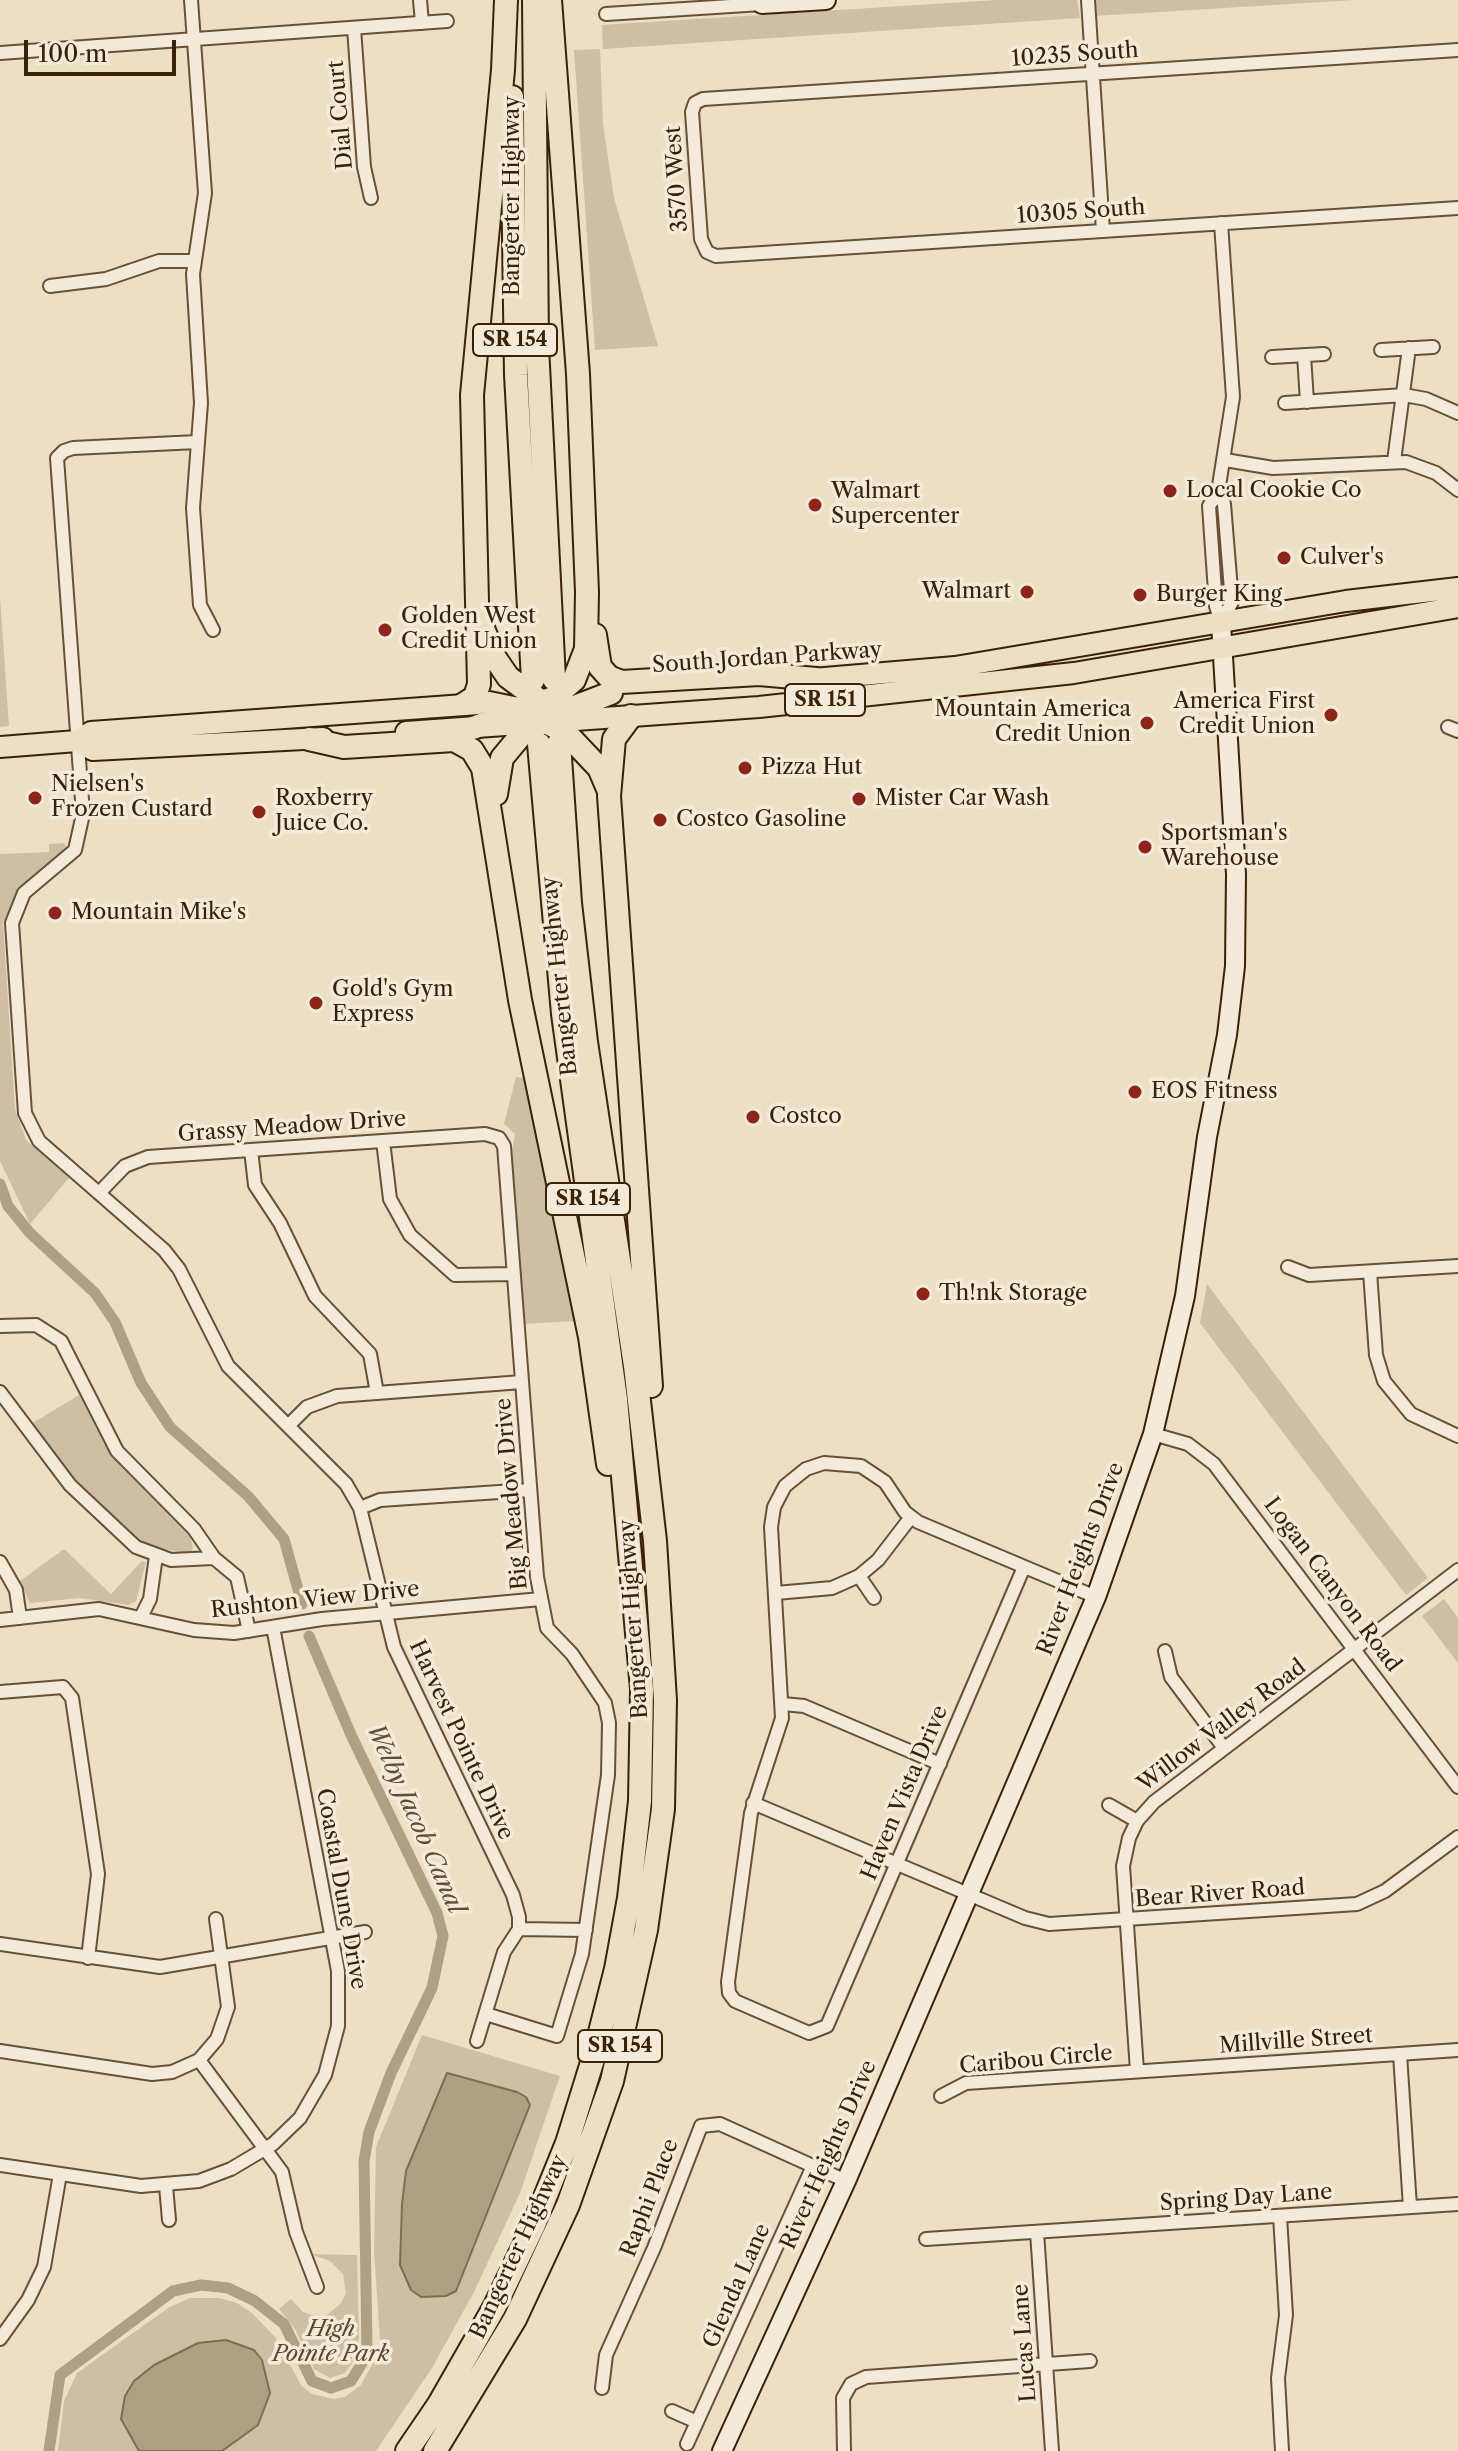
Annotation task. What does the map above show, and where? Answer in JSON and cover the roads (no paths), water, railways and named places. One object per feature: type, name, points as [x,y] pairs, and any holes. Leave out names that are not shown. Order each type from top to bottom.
[{"type":"highway","points":[[464,704],[475,697],[478,688],[473,383],[509,0]]},
{"type":"highway","name":"Bangerter Highway","points":[[435,2451],[521,2305],[568,2205],[612,2081],[646,1930],[663,1809],[665,1711],[660,1603],[637,1380],[579,984],[547,712],[516,388],[509,0]]},
{"type":"highway","name":"Bangerter Highway","points":[[407,2451],[476,2342],[527,2240],[567,2143],[594,2056],[616,1969],[635,1852],[643,1725],[640,1655],[616,1399],[563,1014],[547,712],[537,346],[534,0]]},
{"type":"highway","points":[[498,851],[499,768],[512,744],[547,712],[571,684],[582,666],[587,645],[578,374],[550,0]]},
{"type":"highway","points":[[587,592],[598,660],[606,674],[618,681],[759,674],[816,679]]},
{"type":"highway","points":[[479,614],[498,664],[511,681],[585,750],[599,768],[609,796]]},
{"type":"highway","points":[[473,728],[547,712],[611,693]]},
{"type":"highway","points":[[489,703],[547,712]]},
{"type":"highway","points":[[631,716],[614,739],[609,796],[653,1410],[660,1603]]},
{"type":"highway","points":[[309,739],[344,747],[446,740],[463,744],[476,755],[485,772],[518,986],[590,1337],[625,1583],[640,1655]]},
{"type":"main road","name":"South Jordan Parkway","points":[[611,693],[955,667],[1355,600],[1458,588]]},
{"type":"main road","name":"South Jordan Parkway","points":[[547,712],[631,716],[759,707],[1065,674],[1458,607]]},
{"type":"main road","points":[[0,747],[77,741],[91,732],[489,703]]},
{"type":"main road","points":[[77,741],[93,750],[473,728]]},
{"type":"street","points":[[191,0],[205,193],[194,261],[201,403],[193,508],[200,605],[213,630]]},
{"type":"street","points":[[420,0],[422,23]]},
{"type":"street","points":[[606,14],[826,0]]},
{"type":"street","points":[[1088,0],[1103,231]]},
{"type":"street","points":[[0,53],[447,21]]},
{"type":"street","name":"Dial Court","points":[[354,28],[364,167],[371,198]]},
{"type":"street","name":"10235 South","points":[[695,103],[703,99],[1458,50]]},
{"type":"street","name":"3570 West","points":[[695,103],[692,112],[701,239],[707,252]]},
{"type":"street","name":"10305 South","points":[[707,252],[721,256],[1458,208]]},
{"type":"street","name":"River Heights Drive","points":[[722,2451],[846,2181],[1096,1597],[1153,1434],[1185,1296],[1203,1165],[1227,1035],[1235,966],[1236,874],[1221,623],[1216,606],[1209,512],[1210,501],[1218,492],[1225,460],[1233,397],[1221,223]]},
{"type":"street","points":[[50,286],[106,279],[159,261],[194,261]]},
{"type":"street","points":[[1381,350],[1433,347]]},
{"type":"street","points":[[1394,461],[1409,348]]},
{"type":"street","points":[[1272,357],[1324,354]]},
{"type":"street","points":[[1304,355],[1307,402]]},
{"type":"street","points":[[1285,403],[1404,395],[1426,399],[1458,413]]},
{"type":"street","name":"Harvest Pointe Drive","points":[[197,442],[73,448],[57,458],[83,814],[79,841],[67,860],[24,893],[13,915],[11,932],[27,1121],[39,1141],[172,1259],[222,1358],[346,1484],[360,1508],[396,1654],[515,1900],[519,1929]]},
{"type":"street","points":[[1225,460],[1273,468],[1394,461],[1426,468],[1458,490]]},
{"type":"street","name":"Grassy Meadow Drive","points":[[99,1193],[119,1171],[137,1159],[485,1134],[499,1138]]},
{"type":"street","name":"Big Meadow Drive","points":[[486,2014],[557,2036],[586,1930],[607,1801],[608,1716],[596,1686],[547,1628],[541,1599],[529,1490],[505,1151],[499,1138]]},
{"type":"street","points":[[383,1141],[390,1199],[410,1235],[455,1275],[470,1278],[514,1274]]},
{"type":"street","points":[[251,1150],[255,1185],[280,1223],[315,1296],[370,1354],[377,1393]]},
{"type":"street","points":[[1288,1267],[1309,1275],[1458,1266]]},
{"type":"street","points":[[1370,1272],[1376,1355],[1384,1381],[1411,1414],[1458,1436]]},
{"type":"street","points":[[0,1326],[36,1325],[59,1338],[112,1444],[194,1529],[214,1558],[237,1577],[249,1631]]},
{"type":"street","points":[[288,1426],[300,1412],[321,1400],[522,1382]]},
{"type":"street","points":[[0,1392],[75,1491],[133,1545],[155,1562],[214,1558]]},
{"type":"street","name":"Logan Canyon Road","points":[[1153,1434],[1188,1444],[1214,1464],[1458,1787]]},
{"type":"street","points":[[753,1803],[776,1746],[783,1704],[771,1534],[774,1507],[785,1486],[806,1469],[833,1461],[870,1470],[885,1482],[911,1517],[1096,1597]]},
{"type":"street","points":[[360,1508],[380,1500],[529,1490]]},
{"type":"street","points":[[776,1593],[832,1588],[859,1576],[878,1560],[911,1517]]},
{"type":"street","points":[[0,1562],[16,1590],[20,1618]]},
{"type":"street","points":[[143,1611],[148,1572],[155,1562]]},
{"type":"street","name":"Haven Vista Drive","points":[[753,1803],[729,1993],[735,2001],[753,2010],[804,2032],[819,2032],[830,2021],[1024,1567]]},
{"type":"street","name":"Willow Valley Road","points":[[1137,2071],[1124,1857],[1137,1821],[1154,1802],[1458,1570]]},
{"type":"street","points":[[859,1576],[874,1598]]},
{"type":"street","name":"Rushton View Drive","points":[[0,1620],[87,1609],[143,1611],[207,1632],[249,1631],[385,1612],[541,1599]]},
{"type":"street","name":"Coastal Dune Drive","points":[[0,2165],[128,2185],[166,2186],[215,2176],[267,2149],[300,2118],[325,2075],[333,2051],[341,1999],[273,1627]]},
{"type":"street","points":[[1165,1651],[1171,1677],[1224,1748]]},
{"type":"street","points":[[0,1692],[58,1687],[67,1690],[72,1698],[98,1874],[88,1958]]},
{"type":"street","points":[[783,1704],[804,1706],[940,1764]]},
{"type":"street","name":"Bear River Road","points":[[753,1803],[1037,1922],[1062,1924],[1357,1904],[1385,1891],[1458,1837]]},
{"type":"street","points":[[1109,1805],[1137,1821]]},
{"type":"street","points":[[0,2051],[142,2074],[172,2072],[199,2060],[211,2048],[226,2019],[228,1992],[216,1919]]},
{"type":"street","points":[[477,2041],[505,1949],[519,1929],[586,1930]]},
{"type":"street","points":[[0,1944],[160,1967],[365,1932]]},
{"type":"street","name":"Millville Street","points":[[1137,2071],[1458,2050]]},
{"type":"street","points":[[1400,2054],[1410,2207]]},
{"type":"street","points":[[199,2060],[267,2149],[285,2179],[296,2232],[317,2287]]},
{"type":"street","name":"Caribou Circle","points":[[941,2096],[966,2083],[1137,2071]]},
{"type":"street","name":"Raphi Place","points":[[602,2388],[606,2355],[654,2248],[701,2126],[720,2124],[846,2181]]},
{"type":"street","name":"Glenda Lane","points":[[687,2444],[813,2166]]},
{"type":"street","points":[[0,2339],[28,2300],[44,2267],[60,2174]]},
{"type":"street","points":[[166,2186],[169,2220]]},
{"type":"street","name":"Spring Day Lane","points":[[926,2239],[1458,2204]]},
{"type":"street","points":[[1280,2216],[1286,2325],[1278,2378],[1282,2451]]},
{"type":"street","name":"Lucas Lane","points":[[1037,2232],[1052,2451]]},
{"type":"street","points":[[844,2451],[841,2408],[845,2393],[856,2381],[871,2376],[1090,2361]]},
{"type":"street","points":[[672,2411],[697,2422]]},
{"type":"waterway","name":"Welby Jacob Canal","points":[[0,1184],[8,1206],[30,1233],[95,1293],[115,1322],[141,1383],[170,1427],[248,1496],[284,1539],[302,1604]]},
{"type":"waterway","name":"Welby Jacob Canal","points":[[309,1636],[352,1737],[437,1913],[443,1936],[432,1988],[391,2073],[369,2132],[364,2161],[367,2349]]},
{"type":"waterway","name":"Welby Jacob Canal","points":[[49,2451],[60,2375],[173,2291],[201,2285],[228,2288],[255,2301],[284,2324],[312,2381],[331,2388],[351,2381],[364,2360]]},
{"type":"place","name":"Local Cookie Co","points":[[1170,491]]},
{"type":"place","name":"Walmart Supercenter","points":[[815,505]]},
{"type":"place","name":"Culver's","points":[[1284,558]]},
{"type":"place","name":"Walmart","points":[[1027,592]]},
{"type":"place","name":"Burger King","points":[[1140,595]]},
{"type":"place","name":"Golden West Credit Union","points":[[385,630]]},
{"type":"place","name":"America First Credit Union","points":[[1331,715]]},
{"type":"place","name":"Mountain America Credit Union","points":[[1147,723]]},
{"type":"place","name":"Pizza Hut","points":[[745,768]]},
{"type":"place","name":"Nielsen's Frozen Custard","points":[[35,798]]},
{"type":"place","name":"Mister Car Wash","points":[[859,799]]},
{"type":"place","name":"Roxberry Juice Co.","points":[[259,812]]},
{"type":"place","name":"Costco Gasoline","points":[[660,820]]},
{"type":"place","name":"Sportsman's Warehouse","points":[[1145,847]]},
{"type":"place","name":"Mountain Mike's","points":[[55,913]]},
{"type":"place","name":"Gold's Gym Express","points":[[316,1003]]},
{"type":"place","name":"EOS Fitness","points":[[1135,1092]]},
{"type":"place","name":"Costco","points":[[753,1117]]},
{"type":"place","name":"Th!nk Storage","points":[[923,1294]]},
{"type":"park label","name":"High Pointe Park","points":[[331,2342]]}]
